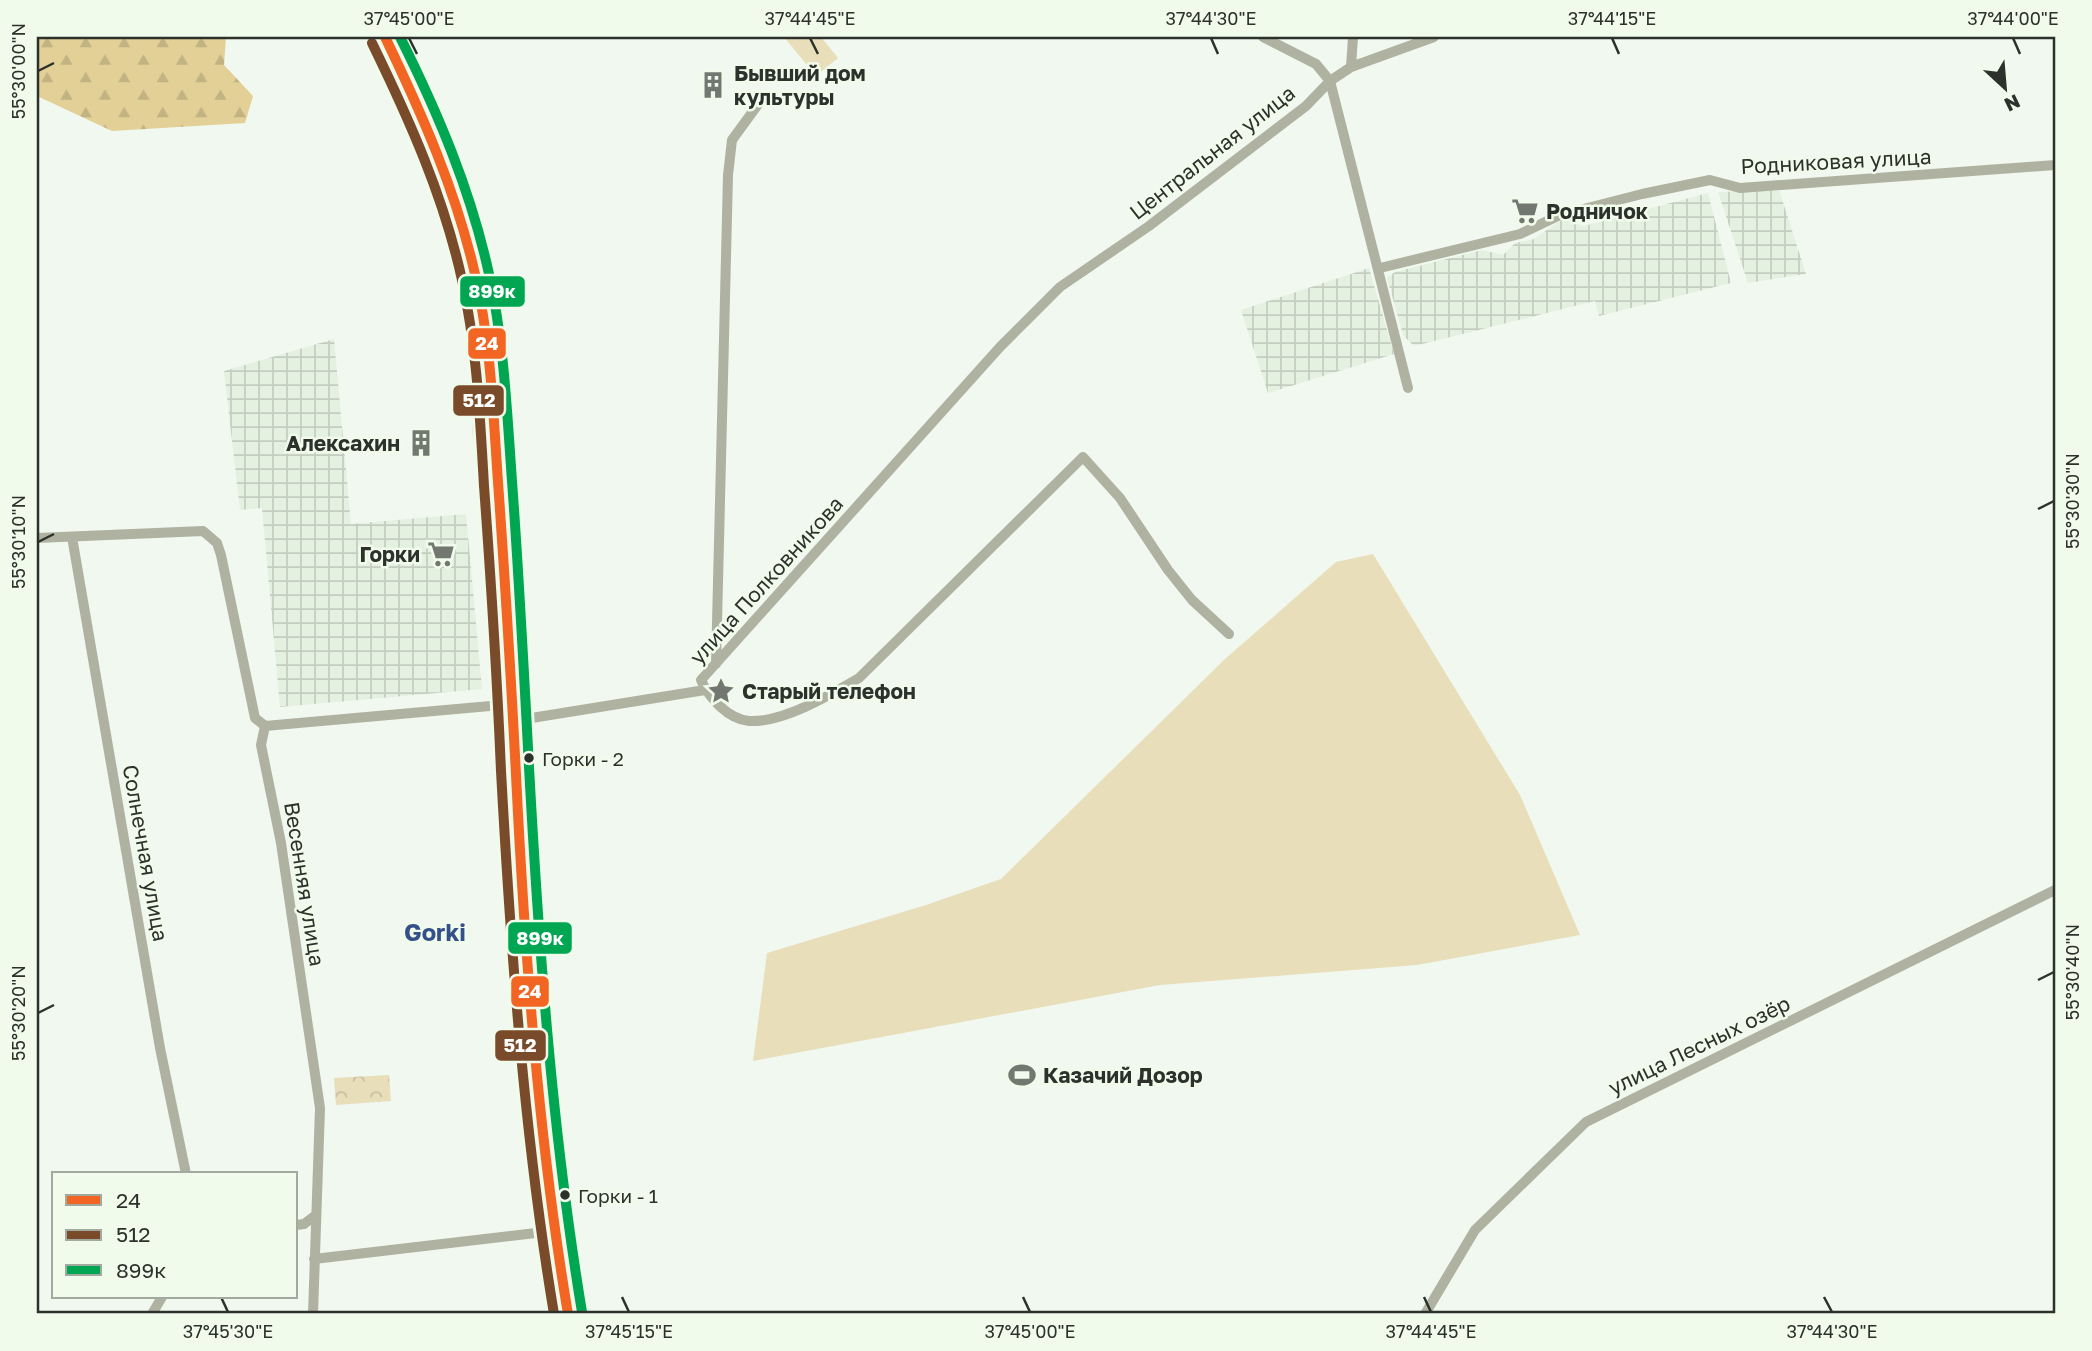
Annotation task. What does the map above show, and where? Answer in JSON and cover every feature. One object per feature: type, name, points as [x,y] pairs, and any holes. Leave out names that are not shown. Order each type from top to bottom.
[{"type":"main road","points":[[385,37],[423,112],[447,172],[474,258],[480,291],[490,363],[527,980],[553,1231],[568,1314]]},
{"type":"street","points":[[1263,37],[1316,64],[1330,81],[1380,268],[1387,315],[1408,388]]},
{"type":"street","points":[[1351,67],[1353,37]]},
{"type":"street","name":"Центральная улица","points":[[1026,321],[1060,287],[1160,218],[1306,106],[1330,81],[1351,67],[1434,37]]},
{"type":"street","points":[[716,664],[728,175],[732,140],[762,99]]},
{"type":"street","name":"Родниковая улица","points":[[1380,268],[1520,234],[1560,215],[1710,180],[1740,188],[2055,165]]},
{"type":"street","name":"улица Полковникова","points":[[1026,321],[701,680],[705,690],[723,710],[748,721],[819,701],[859,678],[1083,457],[1120,498],[1168,570],[1192,600],[1229,634]]},
{"type":"street","name":"Весенняя улица","points":[[72,537],[203,531],[218,543],[255,718],[265,726],[261,745],[281,843],[320,1108],[313,1314]]},
{"type":"street","points":[[37,538],[72,537]]},
{"type":"street","name":"Солнечная улица","points":[[72,537],[160,1048],[186,1172]]},
{"type":"street","points":[[265,726],[512,713],[705,690]]},
{"type":"street","name":"улица Лесных озёр","points":[[1425,1314],[1475,1230],[1586,1122],[2055,890]]},
{"type":"street","points":[[298,1225],[304,1224],[316,1215]]},
{"type":"street","points":[[314,1259],[553,1231]]},
{"type":"street","points":[[152,1314],[161,1298]]},
{"type":"shaded area","points":[[1779,190],[1806,274],[1748,283],[1718,192]]},
{"type":"shaded area","points":[[1708,193],[1731,283],[1599,316],[1595,301],[1414,346],[1403,335],[1387,278],[1395,272],[1482,250],[1503,255],[1515,243],[1534,239],[1563,219],[1584,226]]},
{"type":"shaded area","points":[[1369,268],[1394,354],[1268,393],[1241,310]]},
{"type":"shaded area","points":[[334,339],[351,524],[466,514],[482,689],[280,707],[262,508],[240,510],[224,371]]},
{"type":"green space","points":[[37,37],[226,37],[224,65],[253,96],[245,123],[112,131],[37,96]]},
{"type":"green space","points":[[784,37],[821,37],[838,58],[816,76]]},
{"type":"green space","points":[[485,383],[491,480],[486,479],[481,469],[472,434],[474,398],[477,387]]},
{"type":"green space","points":[[1373,554],[1520,795],[1580,935],[1417,965],[1160,985],[753,1061],[767,953],[926,905],[1001,879],[1225,659],[1336,562]]},
{"type":"green space","points":[[389,1075],[391,1101],[336,1105],[334,1078]]},
{"type":"transit line","name":"24","points":[[385,37],[425,124],[448,183],[467,243],[485,326],[495,430],[534,1045],[548,1180],[568,1314]]},
{"type":"transit line","name":"899к","points":[[400,37],[440,124],[473,213],[489,274],[502,351],[548,1040],[562,1176],[582,1312]]},
{"type":"transit line","name":"512","points":[[372,43],[412,130],[446,219],[462,280],[471,331],[494,628],[514,975],[534,1179],[554,1314]]},
{"type":"place","name":"Бывший дом культуры","points":[[713,85]]},
{"type":"place","name":"Родничок","points":[[1525,211]]},
{"type":"place","name":"Алексахин","points":[[421,443]]},
{"type":"place","name":"Горки","points":[[441,554]]},
{"type":"place","name":"Старый телефон","points":[[721,691]]},
{"type":"place","name":"Горки - 2","points":[[529,758]]},
{"type":"place","name":"Казачий Дозор","points":[[1022,1075]]},
{"type":"place","name":"Горки - 1","points":[[565,1195]]},
{"type":"district","name":"Gorki","points":[[435,931]]}]
